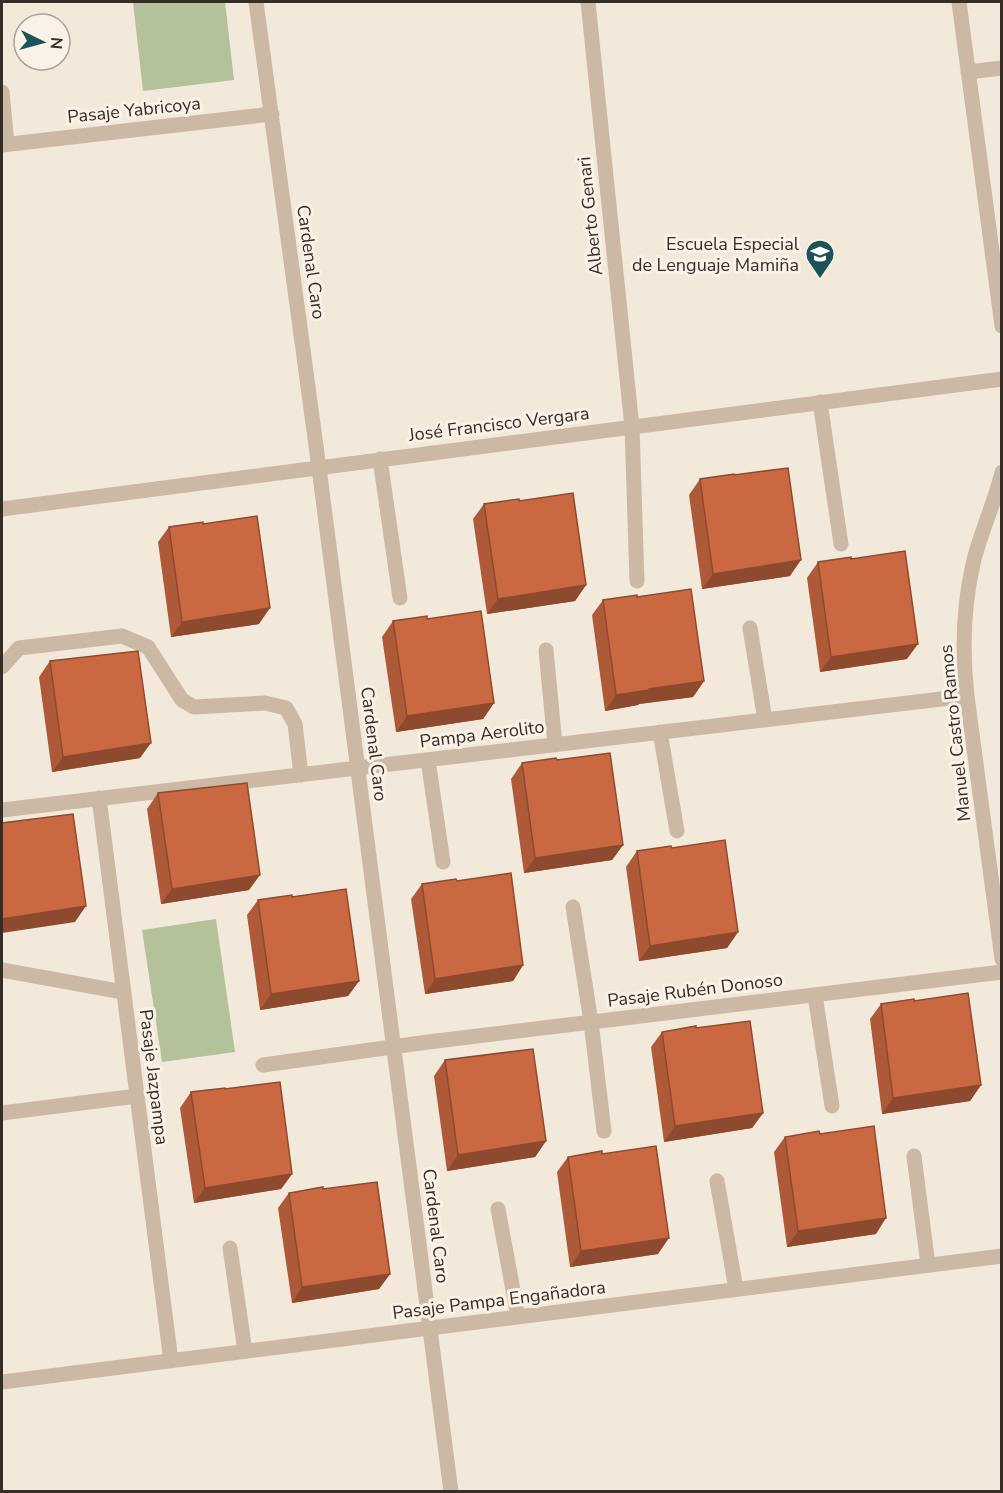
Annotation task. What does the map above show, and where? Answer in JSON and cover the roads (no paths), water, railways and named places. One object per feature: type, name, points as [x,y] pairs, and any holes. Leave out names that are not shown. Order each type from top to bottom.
[{"type":"street","name":"Cardenal Caro","points":[[256,2],[319,468],[451,1491]]},
{"type":"street","name":"Alberto Genari","points":[[588,2],[632,427],[638,581]]},
{"type":"street","points":[[958,2],[1002,326]]},
{"type":"street","points":[[968,72],[1002,68]]},
{"type":"street","points":[[2,92],[4,145]]},
{"type":"street","name":"Pasaje Yabricoya","points":[[4,145],[272,114]]},
{"type":"street","name":"José Francisco Vergara","points":[[2,509],[1002,379]]},
{"type":"street","points":[[820,402],[841,544]]},
{"type":"street","points":[[380,459],[400,598]]},
{"type":"street","name":"Manuel Castro Ramos","points":[[1002,472],[973,562],[966,604],[964,635],[964,666],[1002,959]]},
{"type":"street","points":[[750,628],[765,720]]},
{"type":"street","points":[[2,667],[19,648],[122,636],[148,647],[182,700],[194,707],[265,703],[286,708],[295,724],[301,775]]},
{"type":"street","points":[[546,650],[555,745]]},
{"type":"street","name":"Pampa Aerolito","points":[[2,810],[968,696]]},
{"type":"street","points":[[660,732],[677,831]]},
{"type":"street","points":[[428,760],[443,862]]},
{"type":"street","name":"Pasaje Jazpampa","points":[[99,798],[171,1361]]},
{"type":"street","points":[[573,907],[591,1022],[604,1131]]},
{"type":"street","points":[[2,970],[123,992]]},
{"type":"street","name":"Pasaje Rubén Donoso","points":[[263,1065],[1002,972]]},
{"type":"street","points":[[815,995],[832,1106]]},
{"type":"street","points":[[2,1113],[136,1096]]},
{"type":"street","points":[[914,1156],[928,1265]]},
{"type":"street","points":[[717,1181],[736,1289]]},
{"type":"street","points":[[498,1209],[518,1317]]},
{"type":"street","points":[[230,1248],[245,1351]]},
{"type":"street","name":"Pasaje Pampa Engañadora","points":[[2,1382],[1002,1256]]},
{"type":"place","name":"Escuela Especial de Lenguaje Mamiña","points":[[820,280]]}]
